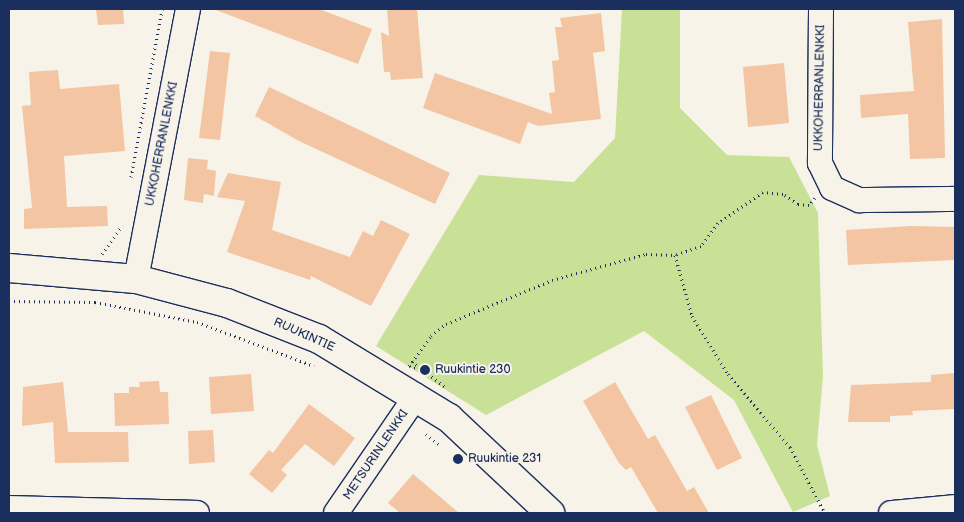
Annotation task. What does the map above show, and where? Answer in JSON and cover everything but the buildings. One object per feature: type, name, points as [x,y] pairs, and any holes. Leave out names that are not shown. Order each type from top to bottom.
[{"type":"street","name":"UKKOHERRANLENKKI","points":[[136,280],[188,9]]},
{"type":"street","name":"UKKOHERRANLENKKI","points":[[821,9],[820,163],[826,178]]},
{"type":"street","points":[[826,178],[832,188],[859,200],[955,199]]},
{"type":"street","name":"RUUKINTIE","points":[[9,268],[99,274],[136,280],[227,303],[319,339],[409,406],[449,418],[550,513]]},
{"type":"street","name":"METSURINLENKKI","points":[[336,513],[409,406]]},
{"type":"street","points":[[891,513],[955,507]]},
{"type":"street","points":[[9,508],[197,513]]},
{"type":"path","points":[[129,188],[162,9]]},
{"type":"path","points":[[425,370],[409,366],[431,336],[446,324],[552,280],[646,254],[674,255],[702,246],[718,223],[763,192],[809,205],[816,196],[816,185],[826,178]]},
{"type":"path","points":[[95,302],[103,250],[122,226],[124,216]]},
{"type":"path","points":[[674,255],[692,316],[728,374],[790,447],[825,513]]},
{"type":"path","points":[[9,301],[95,302],[197,322],[324,369]]},
{"type":"path","points":[[409,406],[445,449]]},
{"type":"green space","points":[[622,9],[680,9],[680,108],[727,155],[789,157],[818,213],[823,376],[817,445],[830,496],[793,512],[734,400],[644,331],[486,415],[376,346],[479,175],[574,182],[615,138]]},
{"type":"place","name":"Ruukintie 230","points":[[425,370]]},
{"type":"place","name":"Ruukintie 231","points":[[458,459]]}]
